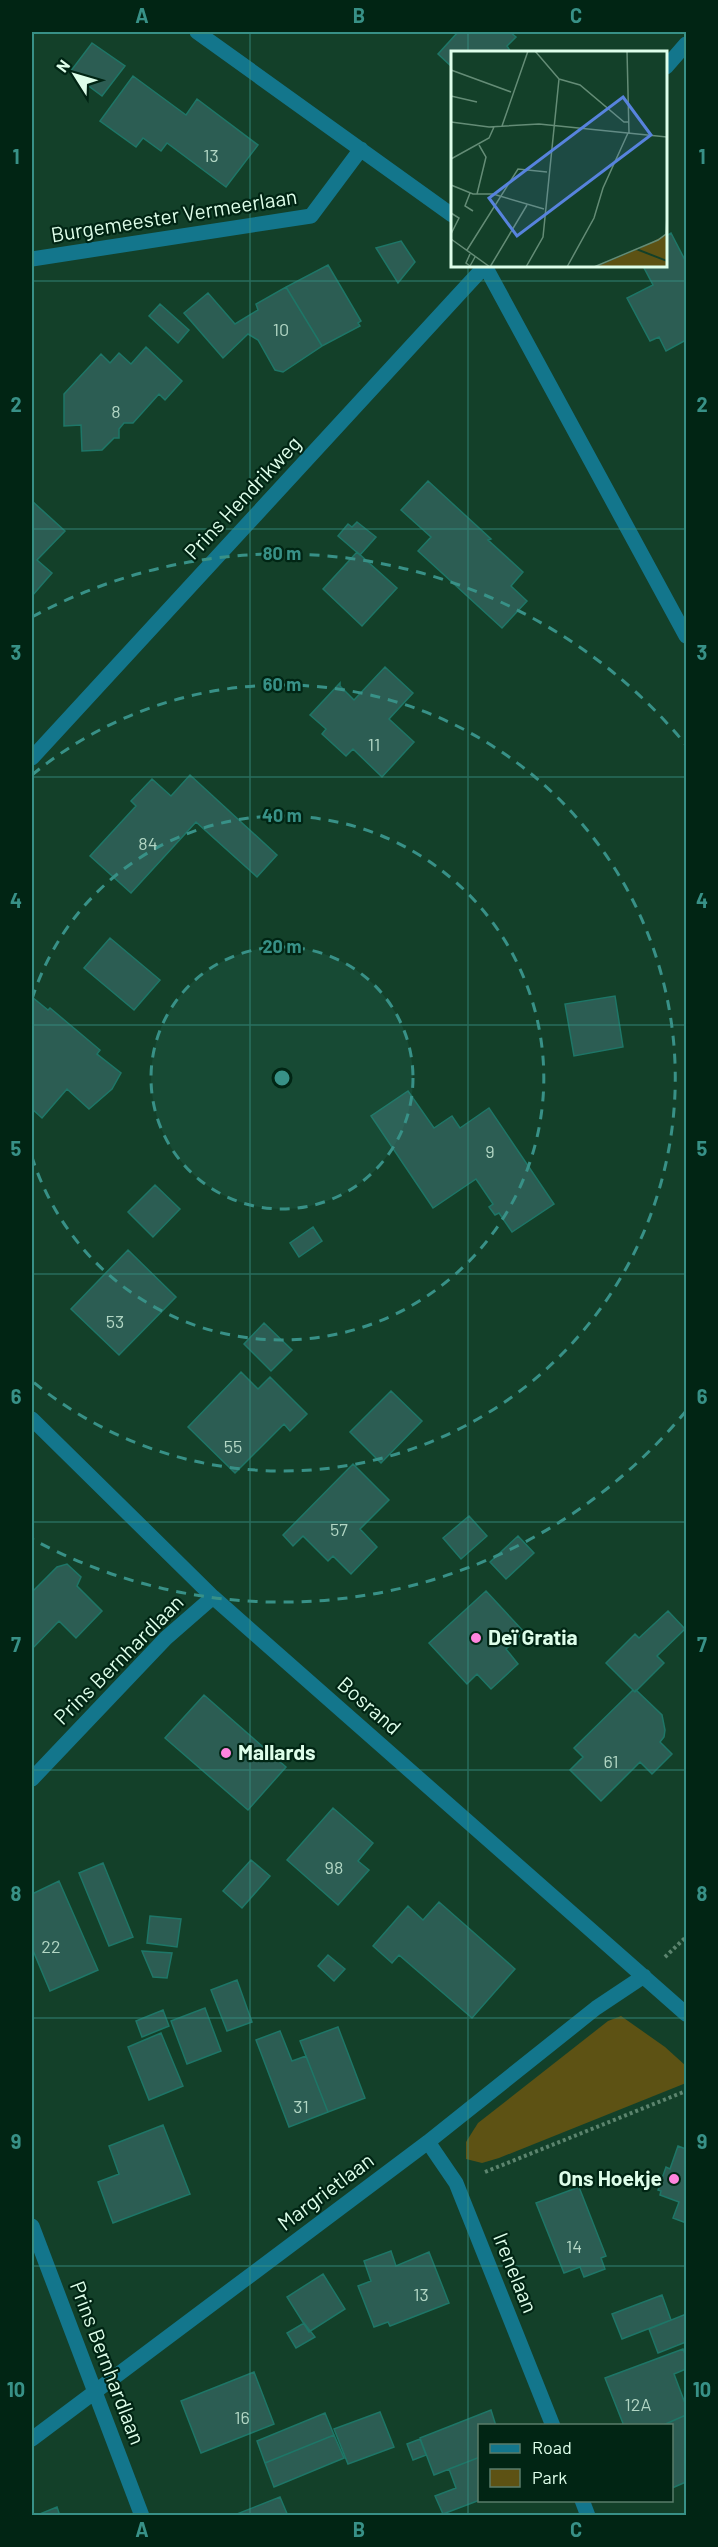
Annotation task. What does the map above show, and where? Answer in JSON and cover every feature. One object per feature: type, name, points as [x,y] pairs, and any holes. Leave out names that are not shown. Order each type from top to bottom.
[{"type":"street","points":[[197,32],[451,214]]},
{"type":"street","points":[[667,66],[687,44]]},
{"type":"street","name":"Burgemeester Vermeerlaan","points":[[32,259],[311,216],[361,149]]},
{"type":"street","name":"Prins Hendrikweg","points":[[32,758],[484,267]]},
{"type":"street","points":[[486,267],[687,636]]},
{"type":"street","name":"Bosrand","points":[[32,1419],[213,1597],[687,2014]]},
{"type":"street","name":"Prins Bernhardlaan","points":[[32,1779],[166,1638],[213,1597]]},
{"type":"street","name":"Margrietlaan","points":[[32,2439],[428,2142],[596,2008],[644,1976]]},
{"type":"street","name":"Irenelaan","points":[[428,2142],[456,2183],[552,2424]]},
{"type":"street","name":"Prins Bernhardlaan","points":[[32,2226],[142,2516]]},
{"type":"path","points":[[456,2183],[687,2091]]},
{"type":"green space","points":[[621,2016],[665,2047],[686,2066],[686,2083],[499,2158],[482,2163],[466,2159],[466,2142],[478,2123],[608,2021]]},
{"type":"building","points":[[458,32],[510,32],[516,37],[507,46],[510,51],[451,51],[451,66],[438,54]]},
{"type":"building","points":[[92,43],[125,66],[102,96],[70,72]]},
{"type":"building","points":[[133,76],[186,115],[197,99],[258,145],[226,187],[167,143],[161,151],[143,138],[136,147],[100,121]]},
{"type":"building","points":[[671,233],[686,262],[686,340],[666,351],[659,337],[650,341],[627,298],[653,285],[644,267],[667,267],[667,235]]},
{"type":"building","points":[[401,241],[415,262],[398,283],[376,248]]},
{"type":"building","points":[[328,265],[361,321],[358,323],[360,326],[322,346],[286,287]]},
{"type":"building","points":[[286,287],[322,346],[283,372],[275,370],[258,340],[248,334],[223,358],[184,313],[208,293],[235,324],[258,310],[256,304]]},
{"type":"building","points":[[160,304],[189,330],[178,343],[149,316]]},
{"type":"building","points":[[146,347],[182,381],[165,400],[159,394],[133,423],[124,423],[119,429],[119,438],[114,438],[102,450],[82,451],[81,425],[64,426],[64,394],[101,354],[110,363],[119,353],[131,364]]},
{"type":"building","points":[[428,481],[523,572],[511,586],[527,601],[502,628],[418,551],[431,537],[401,510]]},
{"type":"building","points":[[32,501],[65,531],[37,560],[52,573],[32,596]]},
{"type":"building","points":[[357,522],[376,537],[360,555],[338,536],[348,524],[352,527]]},
{"type":"building","points":[[357,552],[397,588],[362,626],[323,589]]},
{"type":"building","points":[[385,667],[413,693],[389,719],[414,742],[382,777],[353,749],[346,756],[322,734],[326,729],[310,715],[340,683],[340,686],[354,700]]},
{"type":"building","points":[[190,775],[277,855],[257,877],[196,822],[131,893],[90,856],[136,806],[131,801],[152,779],[171,796]]},
{"type":"building","points":[[110,938],[160,980],[134,1010],[84,968]]},
{"type":"building","points":[[615,996],[623,1047],[574,1056],[565,1004]]},
{"type":"building","points":[[32,997],[48,1010],[50,1008],[100,1050],[97,1054],[121,1073],[112,1089],[89,1109],[67,1089],[42,1118],[32,1109]]},
{"type":"building","points":[[408,1091],[434,1128],[452,1116],[460,1128],[489,1108],[554,1204],[512,1232],[499,1213],[495,1215],[489,1207],[493,1204],[476,1179],[433,1208],[371,1116]]},
{"type":"building","points":[[155,1185],[180,1209],[153,1237],[128,1212]]},
{"type":"building","points":[[313,1227],[322,1241],[299,1257],[290,1243]]},
{"type":"building","points":[[128,1250],[176,1297],[119,1355],[71,1309]]},
{"type":"building","points":[[264,1323],[292,1350],[271,1371],[244,1344]]},
{"type":"building","points":[[241,1372],[258,1389],[270,1377],[307,1414],[290,1431],[284,1424],[235,1473],[188,1427]]},
{"type":"building","points":[[391,1391],[422,1421],[381,1463],[350,1432]]},
{"type":"building","points":[[353,1464],[389,1500],[360,1529],[377,1547],[351,1574],[333,1556],[328,1561],[303,1536],[293,1546],[283,1535]]},
{"type":"building","points":[[469,1516],[487,1536],[461,1559],[443,1538]]},
{"type":"building","points":[[518,1536],[534,1553],[506,1579],[490,1562]]},
{"type":"building","points":[[67,1564],[81,1577],[77,1586],[102,1611],[76,1638],[59,1621],[32,1649],[32,1592],[57,1567]]},
{"type":"building","name":"Deï Gratia","points":[[486,1591],[524,1632],[506,1649],[518,1664],[491,1689],[477,1674],[467,1684],[429,1643]]},
{"type":"building","points":[[668,1611],[685,1629],[657,1656],[664,1663],[635,1692],[606,1663],[635,1634],[639,1638]]},
{"type":"building","points":[[633,1690],[635,1692],[636,1690],[662,1715],[665,1730],[660,1742],[672,1754],[652,1774],[640,1762],[601,1801],[570,1770],[583,1757],[574,1748]]},
{"type":"building","name":"Mallards","points":[[204,1695],[286,1767],[248,1810],[165,1738]]},
{"type":"building","points":[[333,1808],[373,1843],[358,1861],[369,1870],[338,1905],[287,1860]]},
{"type":"building","points":[[251,1860],[270,1876],[242,1908],[223,1891]]},
{"type":"building","points":[[103,1863],[133,1937],[109,1946],[79,1873]]},
{"type":"building","points":[[59,1881],[98,1970],[50,1991],[32,1948],[32,1894]]},
{"type":"building","points":[[439,1902],[515,1969],[472,2018],[399,1955],[392,1963],[373,1946],[408,1906],[423,1920]]},
{"type":"building","points":[[150,1916],[181,1919],[177,1947],[147,1943]]},
{"type":"building","points":[[142,1951],[172,1953],[167,1978],[153,1977]]},
{"type":"building","points":[[328,1955],[345,1969],[334,1981],[318,1966]]},
{"type":"building","points":[[237,1980],[252,2022],[227,2031],[211,1990]]},
{"type":"building","points":[[205,2008],[221,2051],[187,2064],[171,2021]]},
{"type":"building","points":[[163,2010],[169,2026],[142,2037],[136,2021]]},
{"type":"building","points":[[338,2027],[365,2098],[328,2112],[300,2041]]},
{"type":"building","points":[[280,2031],[292,2061],[306,2056],[328,2112],[289,2127],[256,2040]]},
{"type":"building","points":[[161,2033],[183,2086],[149,2100],[128,2047]]},
{"type":"building","points":[[163,2125],[190,2194],[113,2223],[98,2182],[119,2174],[109,2146]]},
{"type":"building","name":"Ons Hoekje","points":[[678,2146],[686,2149],[686,2223],[673,2218],[679,2202],[660,2195],[661,2191],[658,2190],[666,2167],[670,2169]]},
{"type":"building","points":[[579,2187],[606,2256],[601,2258],[605,2269],[584,2277],[580,2267],[564,2273],[536,2203]]},
{"type":"building","points":[[391,2251],[396,2266],[429,2252],[449,2303],[390,2326],[388,2322],[374,2327],[358,2286],[371,2281],[364,2261]]},
{"type":"building","points":[[323,2274],[345,2309],[309,2332],[287,2297]]},
{"type":"building","points":[[662,2295],[671,2320],[622,2339],[612,2314]]},
{"type":"building","points":[[686,2314],[686,2342],[658,2353],[649,2329]]},
{"type":"building","points":[[304,2323],[315,2337],[296,2348],[287,2333]]},
{"type":"building","points":[[683,2349],[686,2369],[674,2374],[686,2406],[686,2415],[666,2424],[623,2424],[605,2378]]},
{"type":"building","points":[[254,2372],[274,2424],[201,2453],[181,2401]]},
{"type":"building","points":[[491,2410],[495,2424],[478,2424],[478,2458],[434,2475],[420,2438]]},
{"type":"building","points":[[380,2412],[394,2447],[348,2464],[334,2429]]},
{"type":"building","points":[[325,2413],[334,2435],[265,2463],[257,2441]]},
{"type":"building","points":[[686,2415],[686,2482],[673,2488],[673,2424],[666,2424]]},
{"type":"building","points":[[334,2435],[344,2458],[274,2487],[265,2463]]},
{"type":"building","points":[[420,2439],[426,2455],[413,2460],[407,2444]]},
{"type":"building","points":[[478,2458],[478,2501],[443,2514],[435,2496],[456,2488],[449,2469]]},
{"type":"building","points":[[280,2497],[288,2516],[232,2516]]},
{"type":"building","points":[[57,2507],[60,2516],[35,2516]]},
{"type":"place","name":"Deï Gratia","points":[[476,1638]]},
{"type":"place","name":"Mallards","points":[[226,1753]]},
{"type":"place","name":"Ons Hoekje","points":[[674,2179]]}]
